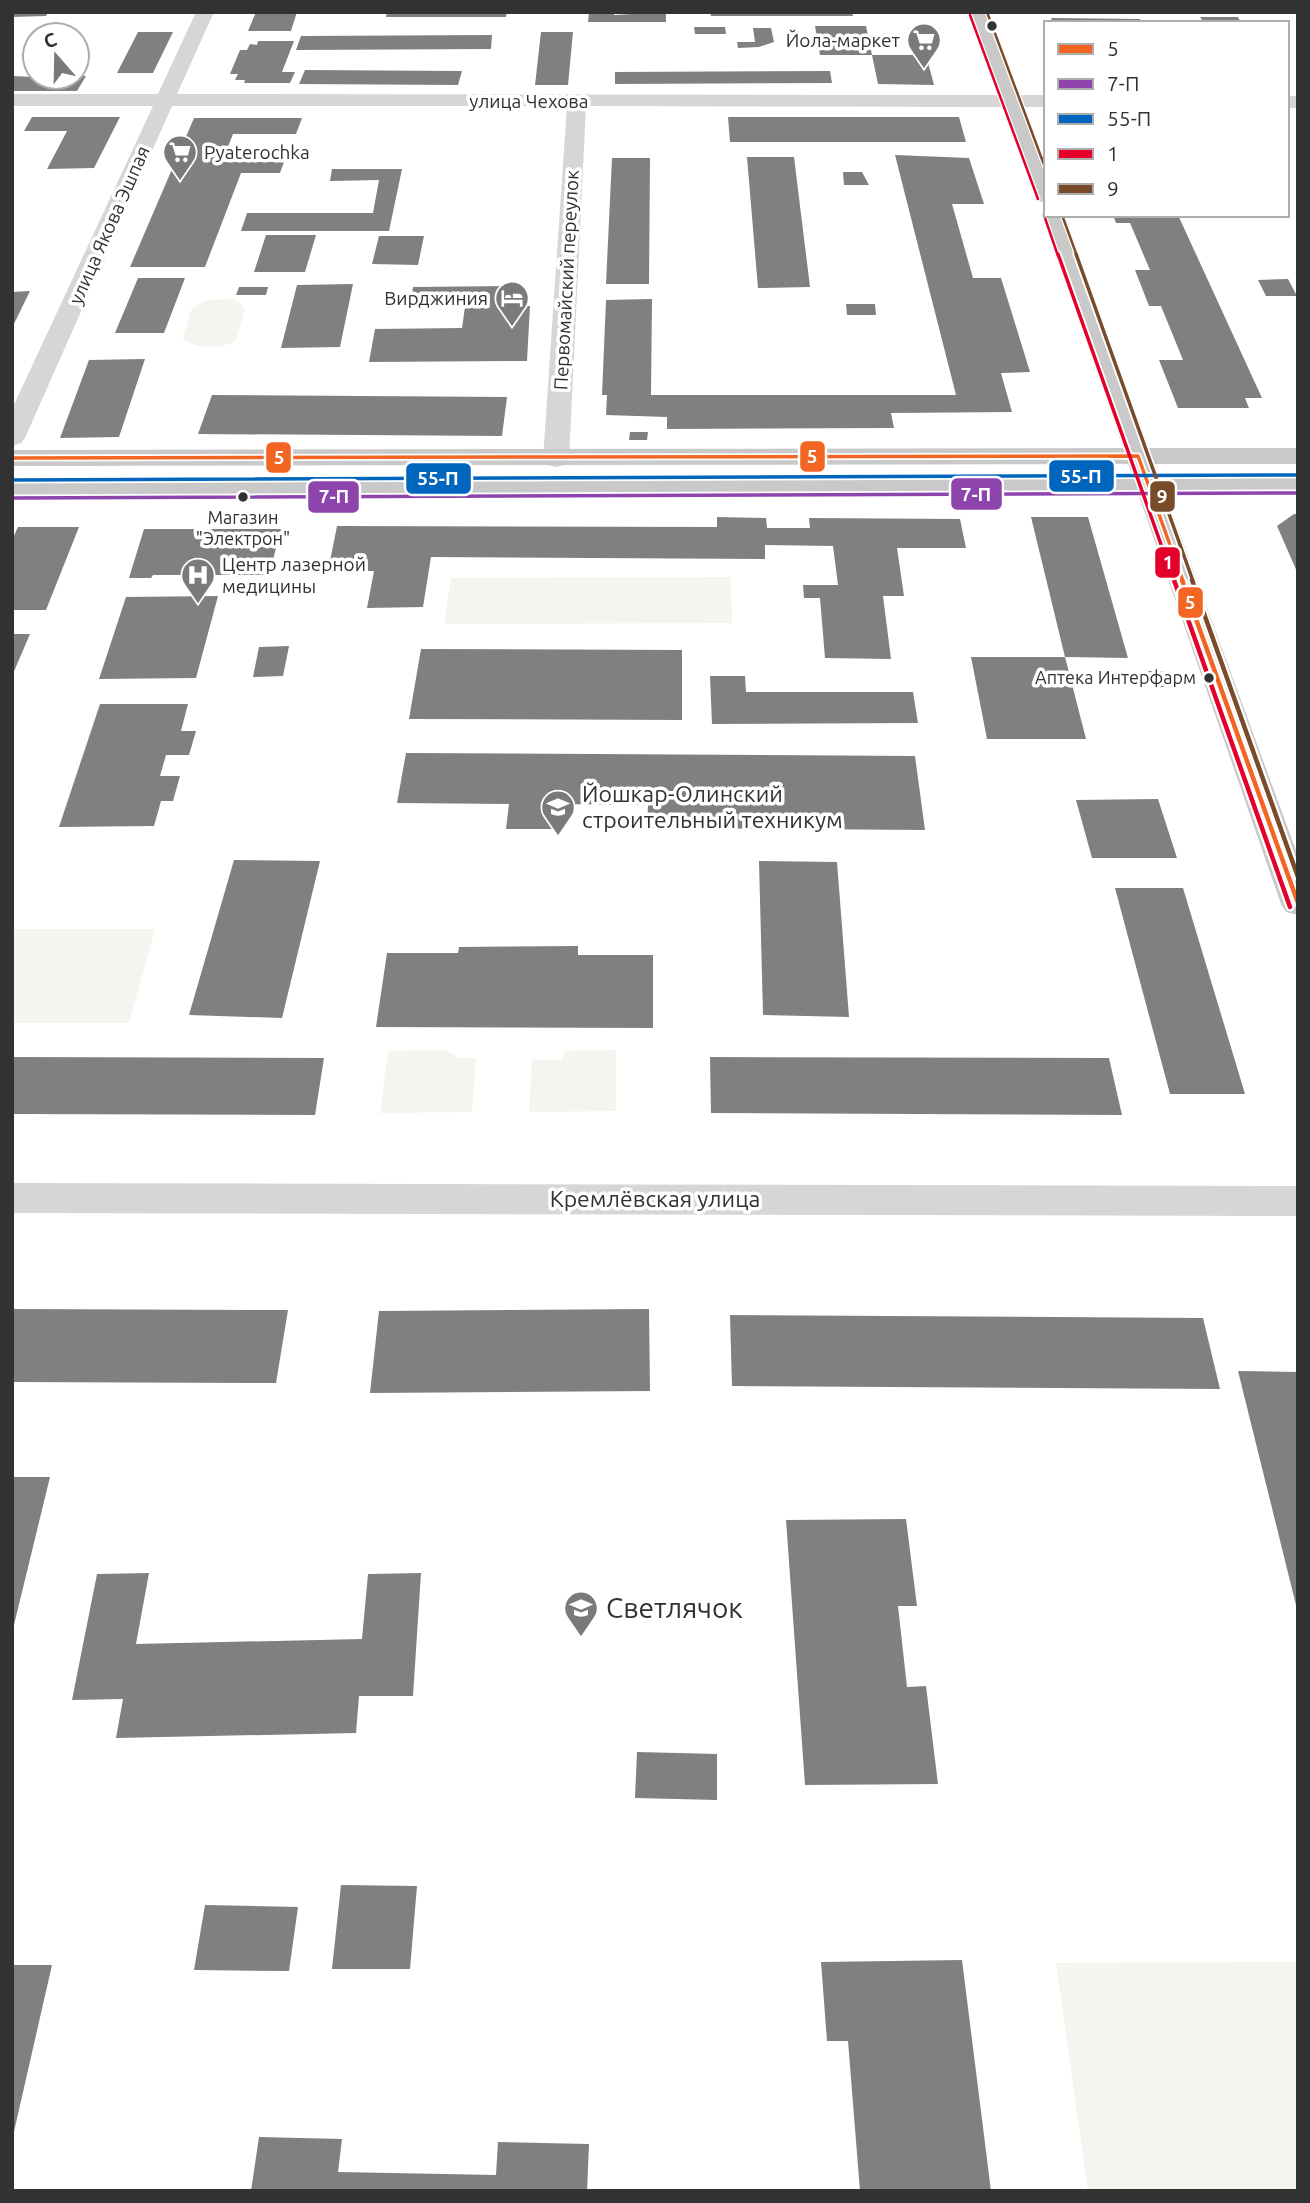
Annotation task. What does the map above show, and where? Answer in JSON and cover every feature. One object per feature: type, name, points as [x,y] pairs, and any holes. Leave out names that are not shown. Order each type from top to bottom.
[{"type":"main road","points":[[978,12],[1044,190]]},
{"type":"main road","points":[[1054,217],[1298,904]]},
{"type":"main road","points":[[12,489],[1143,470],[1298,456]]},
{"type":"main road","points":[[12,458],[556,458],[1143,470],[1298,484]]},
{"type":"street","name":"улица Якова Эшпая","points":[[12,438],[205,12]]},
{"type":"street","name":"улица Чехова","points":[[12,100],[1044,102]]},
{"type":"street","name":"Первомайский переулок","points":[[556,458],[576,101]]},
{"type":"street","name":"Кремлёвская улица","points":[[12,1198],[1298,1201]]},
{"type":"shaded area","points":[[237,300],[245,309],[236,341],[209,347],[183,339],[191,310],[204,301]]},
{"type":"shaded area","points":[[731,577],[732,623],[444,624],[451,578]]},
{"type":"shaded area","points":[[12,929],[155,929],[129,1023],[12,1023]]},
{"type":"shaded area","points":[[446,1050],[459,1058],[476,1058],[472,1112],[380,1113],[388,1051]]},
{"type":"shaded area","points":[[616,1050],[616,1111],[529,1112],[532,1060],[563,1060],[564,1051]]},
{"type":"shaded area","points":[[1298,1962],[1298,2191],[1088,2191],[1056,1963]]},
{"type":"building","points":[[12,12],[48,12],[46,16],[12,17]]},
{"type":"building","points":[[256,12],[297,12],[291,31],[248,31]]},
{"type":"building","points":[[387,12],[507,12],[506,17],[386,17]]},
{"type":"building","points":[[589,12],[614,12],[614,15],[666,12],[666,22],[588,22]]},
{"type":"building","points":[[710,12],[852,12],[853,16],[711,16]]},
{"type":"building","points":[[1200,17],[1238,17],[1240,21],[1203,21]]},
{"type":"building","points":[[1051,18],[1141,21],[1052,21]]},
{"type":"building","points":[[815,26],[866,26],[872,55],[820,55]]},
{"type":"building","points":[[694,27],[725,27],[726,34],[695,34]]},
{"type":"building","points":[[753,28],[771,28],[774,42],[759,47],[738,48],[737,42],[755,42]]},
{"type":"building","points":[[138,32],[173,32],[153,73],[117,73]]},
{"type":"building","points":[[541,32],[573,32],[568,85],[535,85]]},
{"type":"building","points":[[492,35],[491,49],[296,50],[301,36]]},
{"type":"building","points":[[258,41],[294,41],[282,72],[295,72],[290,83],[244,83],[245,80],[235,80],[238,74],[230,74],[240,50],[247,50],[250,44],[257,45]]},
{"type":"building","points":[[872,55],[926,55],[934,85],[878,84]]},
{"type":"building","points":[[305,70],[462,71],[458,85],[299,84]]},
{"type":"building","points":[[830,71],[832,83],[615,84],[615,72]]},
{"type":"building","points":[[12,76],[21,76],[21,91],[12,91]]},
{"type":"building","points":[[32,117],[120,117],[94,168],[47,169],[67,131],[24,131]]},
{"type":"building","points":[[728,117],[959,117],[966,142],[730,142]]},
{"type":"building","points":[[194,118],[302,118],[296,134],[233,134],[222,162],[284,162],[280,173],[241,173],[205,267],[130,267]]},
{"type":"building","points":[[895,155],[969,158],[984,204],[952,204],[973,278],[1001,278],[1030,372],[1001,373],[1012,412],[891,413],[894,428],[667,429],[667,417],[606,415],[607,395],[602,395],[606,300],[652,299],[651,395],[956,395]]},
{"type":"building","points":[[747,157],[794,157],[810,287],[758,288]]},
{"type":"building","points":[[612,158],[650,158],[649,284],[606,284]]},
{"type":"building","points":[[332,169],[402,169],[389,231],[241,231],[247,213],[373,213],[379,180],[330,181]]},
{"type":"building","points":[[843,172],[862,172],[869,185],[844,185]]},
{"type":"building","points":[[1114,217],[1179,217],[1262,398],[1245,398],[1249,408],[1178,408],[1159,360],[1183,360],[1161,306],[1149,306],[1135,270],[1150,270],[1130,223],[1116,223]]},
{"type":"building","points":[[266,235],[316,235],[305,272],[254,272]]},
{"type":"building","points":[[379,236],[424,236],[418,265],[372,264]]},
{"type":"building","points":[[138,278],[185,278],[164,333],[115,333]]},
{"type":"building","points":[[1288,279],[1297,296],[1266,296],[1258,280]]},
{"type":"building","points":[[353,284],[340,347],[281,348],[297,285]]},
{"type":"building","points":[[520,286],[518,306],[530,306],[527,361],[369,362],[375,329],[462,328],[465,307],[410,307],[413,287]]},
{"type":"building","points":[[239,287],[268,287],[266,295],[236,295]]},
{"type":"building","points":[[30,291],[12,328],[12,292]]},
{"type":"building","points":[[846,304],[875,304],[876,315],[847,315]]},
{"type":"building","points":[[145,359],[119,437],[60,438],[89,360]]},
{"type":"building","points":[[212,395],[507,397],[502,436],[198,434]]},
{"type":"building","points":[[630,432],[648,432],[647,440],[629,440]]},
{"type":"building","points":[[1298,514],[1298,574],[1277,526]]},
{"type":"building","points":[[717,517],[766,518],[767,528],[810,528],[809,518],[960,519],[966,548],[897,548],[904,596],[883,596],[891,659],[825,658],[820,598],[804,598],[803,585],[838,585],[833,546],[765,545],[765,559],[431,557],[423,607],[367,608],[374,571],[328,571],[337,526],[717,527]]},
{"type":"building","points":[[1031,517],[1088,517],[1128,658],[1065,657]]},
{"type":"building","points":[[18,527],[79,527],[46,610],[12,610],[12,540]]},
{"type":"building","points":[[144,529],[281,529],[269,575],[153,575],[151,578],[129,578]]},
{"type":"building","points":[[218,596],[196,678],[99,679],[126,597]]},
{"type":"building","points":[[12,634],[30,634],[12,676]]},
{"type":"building","points":[[289,646],[283,676],[253,677],[259,647]]},
{"type":"building","points":[[421,649],[682,650],[682,720],[409,719]]},
{"type":"building","points":[[971,657],[1065,657],[1086,739],[987,739]]},
{"type":"building","points":[[1148,671],[1162,671],[1168,687],[1153,687]]},
{"type":"building","points":[[710,676],[745,676],[746,692],[913,692],[918,723],[712,724]]},
{"type":"building","points":[[100,704],[188,704],[181,731],[196,731],[189,755],[166,755],[160,776],[180,776],[173,801],[161,801],[154,826],[59,827]]},
{"type":"building","points":[[406,753],[915,756],[925,830],[647,828],[648,805],[554,804],[552,829],[506,829],[509,804],[397,803]]},
{"type":"building","points":[[1158,799],[1177,858],[1092,858],[1076,800]]},
{"type":"building","points":[[234,860],[320,861],[282,1018],[189,1015]]},
{"type":"building","points":[[759,861],[837,862],[849,1017],[763,1015]]},
{"type":"building","points":[[1115,888],[1183,888],[1245,1094],[1170,1094]]},
{"type":"building","points":[[578,946],[578,955],[653,955],[653,1028],[376,1027],[387,953],[458,953],[459,947]]},
{"type":"building","points":[[12,1057],[324,1058],[315,1115],[12,1114]]},
{"type":"building","points":[[710,1057],[1109,1058],[1122,1115],[711,1113]]},
{"type":"building","points":[[12,1309],[288,1310],[276,1383],[12,1382]]},
{"type":"building","points":[[649,1309],[650,1391],[370,1393],[379,1311]]},
{"type":"building","points":[[730,1315],[1203,1318],[1220,1389],[732,1386]]},
{"type":"building","points":[[1238,1371],[1298,1372],[1298,1609],[1297,1609]]},
{"type":"building","points":[[12,1477],[50,1477],[13,1629],[12,1629]]},
{"type":"building","points":[[906,1519],[917,1606],[898,1606],[907,1687],[926,1686],[938,1784],[805,1785],[786,1520]]},
{"type":"building","points":[[149,1573],[136,1644],[362,1639],[368,1574],[421,1573],[413,1696],[359,1696],[356,1733],[116,1738],[123,1699],[72,1700],[97,1574]]},
{"type":"building","points":[[637,1752],[717,1754],[717,1800],[635,1798]]},
{"type":"building","points":[[341,1885],[417,1886],[410,1969],[332,1969]]},
{"type":"building","points":[[205,1905],[298,1907],[289,1971],[194,1970]]},
{"type":"building","points":[[962,1960],[991,2191],[860,2191],[848,2041],[827,2041],[821,1962]]},
{"type":"building","points":[[12,1965],[52,1965],[13,2136],[12,2136]]},
{"type":"building","points":[[259,2137],[342,2139],[338,2172],[496,2175],[498,2142],[589,2144],[587,2191],[251,2191]]},
{"type":"transit line","name":"9","points":[[987,12],[1044,165]]},
{"type":"transit line","name":"1","points":[[970,15],[1038,199]]},
{"type":"transit line","name":"9","points":[[1063,217],[1298,877]]},
{"type":"transit line","name":"1","points":[[1045,218],[1290,907]]},
{"type":"transit line","name":"5","points":[[12,458],[1138,456],[1298,903]]},
{"type":"transit line","name":"55-П","points":[[12,480],[1298,475]]},
{"type":"transit line","name":"7-П","points":[[12,498],[1298,493]]},
{"type":"place","name":"Йола-маркет","points":[[924,70]]},
{"type":"place","name":"Pyaterochka","points":[[180,182]]},
{"type":"place","name":"Вирджиния","points":[[512,328]]},
{"type":"place","name":"Магазин \"Электрон\"","points":[[243,497]]},
{"type":"place","name":"Центр лазерной медицины","points":[[198,605]]},
{"type":"place","name":"Аптека Интерфарм","points":[[1209,678]]},
{"type":"place","name":"Йошкар-Олинский строительный техникум","points":[[558,837]]},
{"type":"place","name":"Светлячок","points":[[581,1638]]}]
